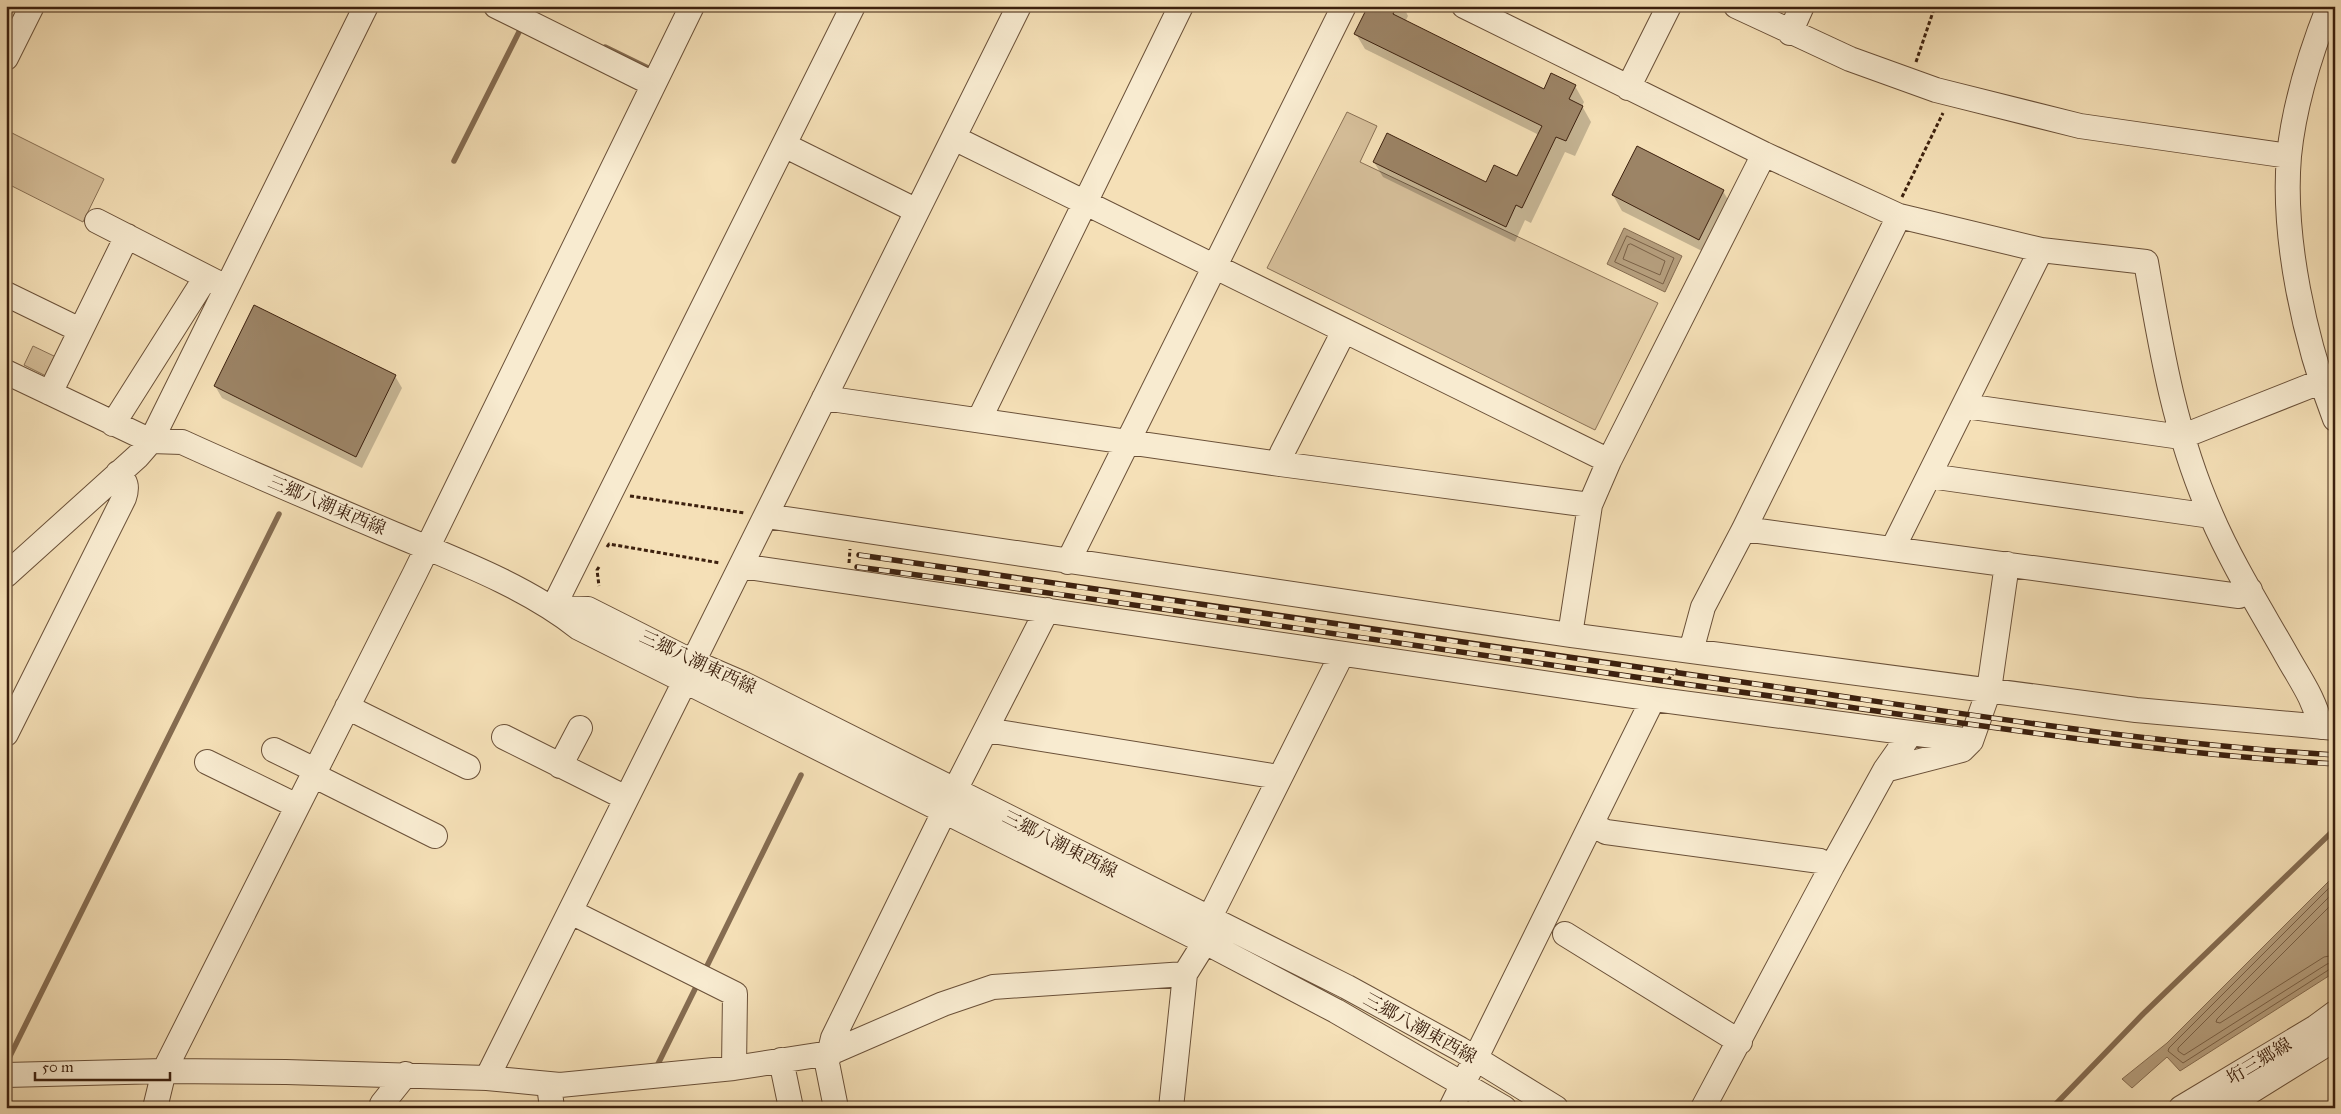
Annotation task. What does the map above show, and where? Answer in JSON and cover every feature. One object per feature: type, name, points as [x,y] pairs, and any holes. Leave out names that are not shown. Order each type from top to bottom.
[{"type":"street","points":[[6,58],[32,6]]},
{"type":"street","points":[[6,574],[151,441],[366,6]]},
{"type":"street","points":[[496,6],[653,84]]},
{"type":"street","points":[[155,1108],[164,1071],[427,548],[692,6]]},
{"type":"street","points":[[553,608],[853,6]]},
{"type":"street","points":[[487,1078],[1019,6]]},
{"type":"street","points":[[979,420],[1181,6]]},
{"type":"street","points":[[1068,562],[1344,6]]},
{"type":"street","points":[[1464,6],[1764,154],[1899,216],[2041,250],[2146,262],[2163,361],[2181,437],[2211,516],[2250,590],[2328,728]]},
{"type":"street","points":[[1628,88],[1669,6]]},
{"type":"street","points":[[1736,6],[1790,33],[1850,59],[1952,94],[2080,126],[2289,156]]},
{"type":"street","points":[[1790,33],[1802,6]]},
{"type":"street","points":[[2329,6],[2315,43],[2296,111],[2289,156],[2287,216],[2296,277],[2320,382],[2335,419]]},
{"type":"street","points":[[954,138],[1610,461]]},
{"type":"street","points":[[784,145],[917,211]]},
{"type":"street","points":[[1570,635],[1590,505],[1610,461],[1764,154]]},
{"type":"street","points":[[1691,651],[1703,607],[1744,529],[1899,216]]},
{"type":"street","points":[[97,221],[227,288]]},
{"type":"street","points":[[50,393],[127,236]]},
{"type":"street","points":[[1893,548],[2041,250]]},
{"type":"street","points":[[113,424],[206,277]]},
{"type":"street","points":[[6,294],[80,330]]},
{"type":"street","points":[[1280,464],[1282,453],[1344,331]]},
{"type":"street","points":[[6,372],[151,441]]},
{"type":"street","points":[[1964,406],[2181,437],[2320,382]]},
{"type":"street","points":[[824,398],[1127,440],[1280,464],[1590,505]]},
{"type":"street","name":"三郷八潮東西線","points":[[151,441],[182,442],[427,548],[553,608],[579,628],[689,671],[744,684],[1204,942],[1336,1011],[1504,1108]]},
{"type":"street","points":[[6,734],[124,498],[127,488],[124,480],[118,473]]},
{"type":"street","points":[[1930,476],[2211,516]]},
{"type":"street","points":[[766,516],[1570,635],[2136,710],[2328,728]]},
{"type":"street","points":[[1744,529],[2239,596],[2250,590]]},
{"type":"street","points":[[1884,770],[1962,750],[1971,742],[1989,690],[2007,564]]},
{"type":"street","points":[[741,566],[1654,699],[1971,742]]},
{"type":"street","points":[[836,1108],[827,1063],[833,1038],[950,800],[1047,610]]},
{"type":"street","points":[[1210,917],[1342,654]]},
{"type":"street","points":[[1451,1108],[1654,699]]},
{"type":"street","points":[[347,707],[468,767]]},
{"type":"street","points":[[560,766],[580,728]]},
{"type":"street","points":[[986,730],[1280,777]]},
{"type":"street","points":[[1704,1108],[1884,770],[1912,734]]},
{"type":"street","points":[[504,737],[626,798]]},
{"type":"street","points":[[274,750],[435,836]]},
{"type":"street","points":[[207,762],[297,806]]},
{"type":"street","name":"三郷八潮東西線","points":[[950,800],[1145,886],[1210,917],[1347,987],[1475,1059],[1556,1108]]},
{"type":"street","points":[[1593,825],[1606,832],[1820,861],[1832,866]]},
{"type":"street","points":[[570,912],[735,994],[734,1068]]},
{"type":"street","points":[[1565,934],[1740,1042]]},
{"type":"street","points":[[1171,1108],[1185,974],[1204,942]]},
{"type":"street","points":[[6,1075],[164,1071],[406,1074],[487,1078],[550,1084],[734,1068],[830,1053],[943,1004],[993,987],[1185,974]]},
{"type":"street","name":"垳三郷線","points":[[2181,1108],[2316,1027],[2335,1013]]},
{"type":"street","name":"垳三郷線","points":[[2224,1108],[2335,1039]]},
{"type":"street","points":[[780,1060],[791,1108]]},
{"type":"street","points":[[382,1108],[382,1104],[406,1074]]},
{"type":"street","points":[[550,1084],[552,1108]]},
{"type":"path","points":[[1914,66],[1935,6]]},
{"type":"path","points":[[1899,216],[1901,201],[1952,94]]},
{"type":"path","points":[[629,496],[766,516]]},
{"type":"path","points":[[846,582],[853,529]]},
{"type":"path","points":[[605,553],[609,544],[741,566]]},
{"type":"path","points":[[599,586],[597,570],[601,562]]},
{"type":"path","points":[[1654,699],[1691,651]]},
{"type":"shaded area","points":[[1347,112],[1377,126],[1360,162],[1658,303],[1595,430],[1267,268]]},
{"type":"shaded area","points":[[6,130],[104,179],[83,222],[6,183]]},
{"type":"shaded area","points":[[33,346],[56,357],[46,376],[24,365]]},
{"type":"water","points":[[1624,228],[1682,256],[1665,292],[1607,264]]},
{"type":"water","points":[[2335,875],[2335,972],[2180,1071],[2167,1057],[2132,1088],[2122,1079],[2167,1043]]},
{"type":"building","points":[[1368,6],[1397,6],[1393,14],[1544,89],[1551,73],[1576,85],[1569,99],[1583,106],[1566,141],[1556,137],[1522,208],[1516,205],[1506,227],[1373,162],[1387,133],[1486,182],[1494,165],[1517,176],[1542,126],[1354,34]]},
{"type":"building","points":[[1637,146],[1724,190],[1699,240],[1612,195]]},
{"type":"building","points":[[254,305],[396,375],[356,457],[214,386]]},
{"type":"waterway","points":[[454,161],[523,24]]},
{"type":"waterway","points":[[605,47],[648,68]]},
{"type":"waterway","points":[[6,1064],[279,514]]},
{"type":"waterway","points":[[704,972],[801,775]]},
{"type":"waterway","points":[[2052,1108],[2143,1014],[2335,829]]},
{"type":"waterway","points":[[656,1068],[698,983]]},
{"type":"railway","points":[[859,555],[2048,726],[2191,743],[2335,755]]},
{"type":"railway","points":[[857,567],[2133,746],[2335,764]]}]
